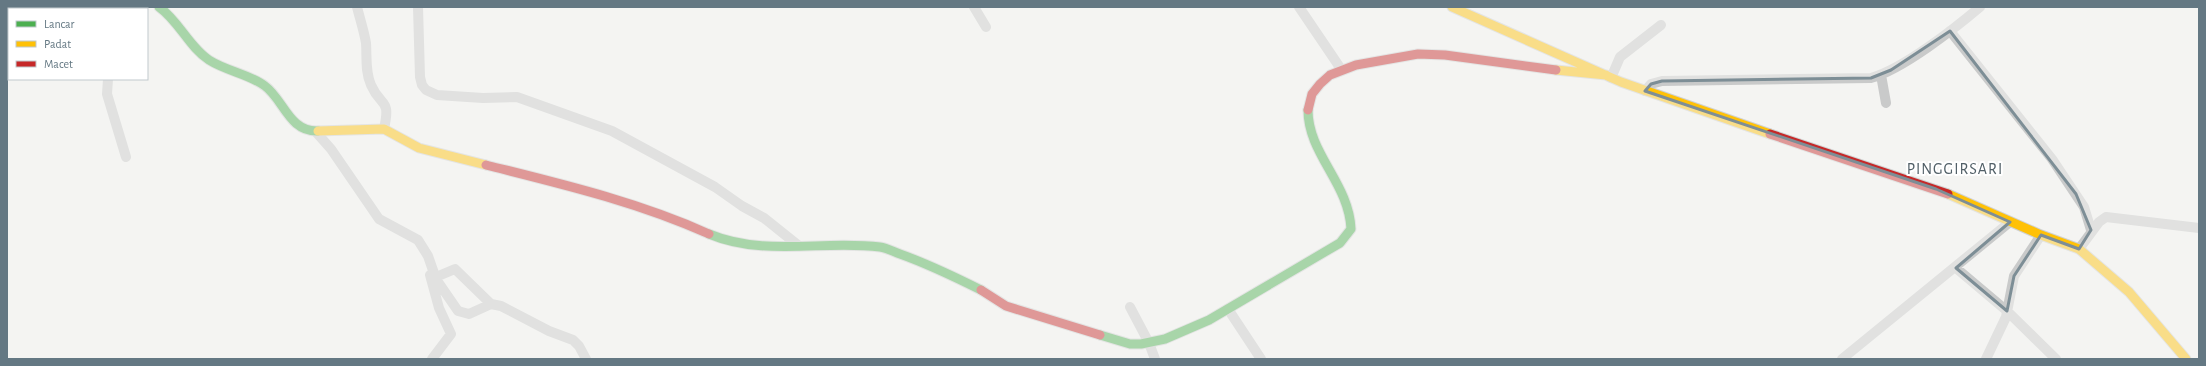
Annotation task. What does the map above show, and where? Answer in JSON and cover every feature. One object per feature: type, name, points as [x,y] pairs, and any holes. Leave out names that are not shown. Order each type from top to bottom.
[{"type":"street","points":[[159,7],[168,13],[198,50],[209,60],[234,73],[260,81],[274,96],[294,122],[301,128],[315,131],[384,129],[419,148],[563,184],[669,216],[724,240],[746,246],[864,245],[882,247],[914,259],[980,290],[1006,306],[1130,344],[1149,343],[1165,339],[1228,309],[1340,243],[1351,229],[1351,220],[1341,189],[1314,137],[1308,119],[1311,97],[1318,86],[1341,70],[1357,64],[1424,53],[1450,55],[1545,70],[1609,76]]},
{"type":"street","points":[[357,7],[366,43],[367,70],[370,85],[385,104],[388,111],[384,129]]},
{"type":"street","points":[[418,7],[420,77],[422,86],[430,92],[437,95],[469,98],[516,97],[612,131],[715,187],[742,206],[764,218],[799,246]]},
{"type":"street","points":[[974,7],[986,27]]},
{"type":"street","points":[[1299,7],[1341,70]]},
{"type":"street","points":[[1452,7],[1645,91],[1852,164],[1936,189],[2010,222],[2079,249],[2129,292],[2186,359]]},
{"type":"street","points":[[1645,91],[1650,84],[1662,81],[1871,78],[1881,76],[1950,31],[1980,7]]},
{"type":"street","points":[[1609,76],[1620,57],[1661,25]]},
{"type":"street","points":[[1950,31],[2052,159],[2084,208],[2092,230]]},
{"type":"street","points":[[1881,76],[1886,103]]},
{"type":"street","points":[[108,80],[107,94],[126,157]]},
{"type":"street","points":[[315,131],[331,150],[379,219],[415,237],[421,244],[428,256],[436,277],[460,312],[469,314],[491,304]]},
{"type":"street","points":[[2079,249],[2098,222],[2106,217],[2199,228]]},
{"type":"street","points":[[1842,359],[1956,268],[2010,222]]},
{"type":"street","points":[[1986,359],[2008,311],[2014,276],[2041,235]]},
{"type":"street","points":[[415,237],[429,274],[439,308],[451,334],[432,359]]},
{"type":"street","points":[[1956,268],[2008,311],[2056,359]]},
{"type":"street","points":[[436,277],[455,269],[491,304],[501,306],[548,331],[572,340],[579,346],[586,359]]},
{"type":"street","points":[[1130,306],[1149,343],[1155,359]]},
{"type":"street","points":[[1228,309],[1261,359]]},
{"type":"highlighted area","points":[[1950,31],[2076,194],[2091,230],[2079,249],[2041,235],[2014,276],[2007,311],[1956,268],[2010,222],[1936,189],[1645,91],[1651,84],[1662,81],[1871,78],[1891,70]]},
{"type":"traffic: fast","points":[[159,7],[172,19],[202,55],[216,64],[259,82],[272,92],[293,121],[308,130],[318,131]]},
{"type":"traffic: fast","points":[[1100,335],[1130,344],[1141,344],[1165,339],[1209,320],[1340,243],[1351,229],[1349,212],[1337,183],[1314,141],[1308,110]]},
{"type":"traffic: fast","points":[[709,234],[730,241],[751,245],[859,245],[883,248],[931,266],[981,290]]},
{"type":"traffic: slow","points":[[1452,7],[1621,82],[1770,134]]},
{"type":"traffic: slow","points":[[1556,70],[1606,75]]},
{"type":"traffic: slow","points":[[318,131],[384,129],[419,148],[486,165]]},
{"type":"traffic: slow","points":[[1948,194],[2041,235],[2079,249],[2129,292],[2186,359]]},
{"type":"traffic: jam","points":[[1308,110],[1312,94],[1330,75],[1356,65],[1418,54],[1445,55],[1556,70]]},
{"type":"traffic: jam","points":[[1770,134],[1948,194]]},
{"type":"traffic: jam","points":[[486,165],[627,203],[655,212],[709,234]]},
{"type":"traffic: jam","points":[[981,290],[1006,306],[1100,335]]},
{"type":"district","name":"PINGGIRSARI","points":[[1955,168]]}]
